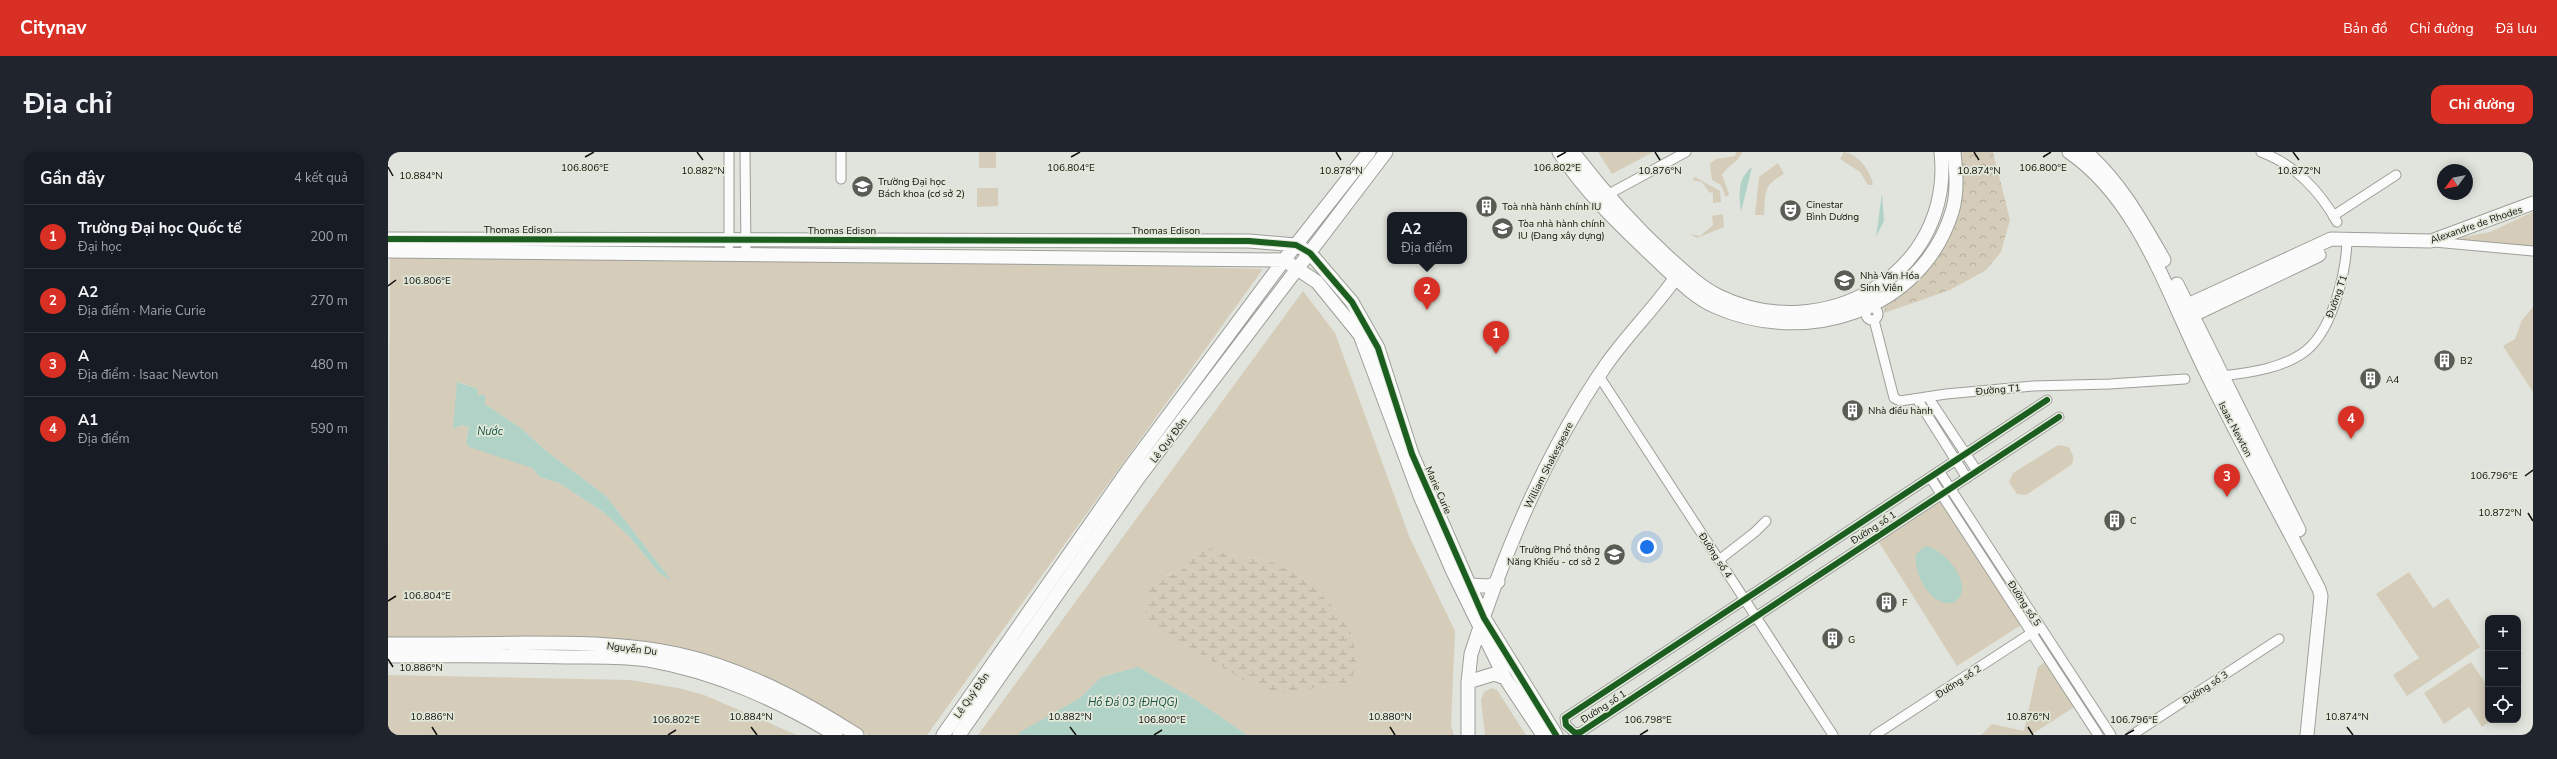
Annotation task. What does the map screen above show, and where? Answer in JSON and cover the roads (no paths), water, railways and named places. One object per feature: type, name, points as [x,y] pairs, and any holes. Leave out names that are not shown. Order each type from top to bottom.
[{"type":"street","points":[[728,254],[729,152]]},
{"type":"street","points":[[745,152],[746,254]]},
{"type":"street","points":[[841,152],[841,179]]},
{"type":"street","name":"Lê Quý Đôn","points":[[944,735],[1086,529],[1134,473],[1310,253],[1369,152]]},
{"type":"street","name":"Lê Quý Đôn","points":[[959,735],[1048,610],[1098,536],[1134,473],[1284,260],[1348,189],[1386,152]]},
{"type":"street","points":[[1559,152],[1574,174],[1621,227],[1679,273],[1717,295],[1737,304],[1758,310],[1791,311],[1816,309],[1861,296],[1900,270],[1922,244],[1930,229],[1942,191],[1941,152]]},
{"type":"street","points":[[1573,152],[1607,195],[1679,273],[1694,294],[1713,306],[1735,315],[1757,320],[1777,322],[1822,320],[1872,314],[1891,295],[1911,279],[1931,256],[1953,211],[1956,190],[1954,152]]},
{"type":"street","points":[[1607,195],[1686,152]]},
{"type":"street","name":"Isaac Newton","points":[[2069,152],[2082,161],[2109,187],[2170,290],[2185,312]]},
{"type":"street","name":"Isaac Newton","points":[[2086,152],[2117,182],[2134,207],[2214,376],[2319,589],[2321,596],[2307,735]]},
{"type":"street","points":[[2261,152],[2277,158],[2298,173],[2315,190],[2335,219],[2396,175]]},
{"type":"street","name":"Alexandre de Rhodes","points":[[2185,312],[2347,241],[2430,241],[2533,203]]},
{"type":"street","name":"Thomas Edison","points":[[388,239],[1160,240],[1249,241],[1296,245]]},
{"type":"street","points":[[1160,240],[1161,258]]},
{"type":"street","name":"Đường T1","points":[[2214,376],[2246,373],[2283,363],[2308,349],[2331,313],[2340,290],[2345,270],[2347,241]]},
{"type":"street","points":[[2430,241],[2533,251]]},
{"type":"street","name":"Marie Curie","points":[[1296,245],[1310,253],[1352,302],[1378,348],[1412,454],[1470,585],[1482,623],[1556,735]]},
{"type":"street","points":[[388,250],[1284,260]]},
{"type":"street","name":"Marie Curie","points":[[1284,260],[1299,268],[1318,282],[1360,335],[1420,496],[1482,623],[1505,678],[1543,735]]},
{"type":"street","name":"William Shakespeare","points":[[1468,735],[1468,682],[1471,654],[1532,492],[1599,376],[1617,349],[1679,273]]},
{"type":"street","points":[[1861,296],[1872,314]]},
{"type":"street","name":"Đường T1","points":[[1872,314],[1894,398],[1906,402],[1928,397],[2033,386],[2110,384],[2185,379]]},
{"type":"street","name":"Đường số 4","points":[[1599,376],[1833,735]]},
{"type":"street","name":"Isaac Newton","points":[[2214,376],[2328,589],[2329,596],[2315,735]]},
{"type":"street","points":[[1928,397],[1977,471]]},
{"type":"street","points":[[1917,399],[1967,478]]},
{"type":"street","name":"Đường số 1","points":[[2047,400],[1565,718],[1566,725],[1575,733],[1581,732],[2059,417]]},
{"type":"street","name":"Đường số 5","points":[[1939,471],[2111,735]]},
{"type":"street","name":"Đường số 5","points":[[1930,477],[2098,735]]},
{"type":"street","points":[[1719,560],[1755,532],[1766,521]]},
{"type":"street","points":[[1086,529],[1098,536]]},
{"type":"street","points":[[1470,585],[1489,586],[1498,582]]},
{"type":"street","points":[[1035,604],[1048,610]]},
{"type":"street","name":"Đường số 2","points":[[1875,735],[2041,627]]},
{"type":"street","name":"Đường số 3","points":[[2132,735],[2279,639]]},
{"type":"street","name":"Nguyễn Du","points":[[388,644],[549,650],[632,658],[694,670],[772,699],[836,735]]},
{"type":"street","name":"Nguyễn Du","points":[[388,656],[549,650],[616,645],[678,654],[707,662],[798,700],[856,735]]},
{"type":"street","points":[[1468,682],[1494,674],[1505,678]]},
{"type":"water","points":[[1752,167],[1741,212],[1741,182],[1747,171]]},
{"type":"water","points":[[1882,193],[1884,221],[1876,237]]},
{"type":"water","name":"Nước","points":[[457,382],[478,389],[478,395],[485,395],[485,404],[522,429],[546,451],[606,496],[672,581],[659,573],[629,536],[602,511],[559,483],[540,477],[532,468],[469,447],[466,442],[469,427],[462,425],[453,429]]},
{"type":"water","points":[[1927,546],[1935,549],[1950,562],[1961,580],[1962,588],[1960,596],[1953,603],[1945,603],[1937,600],[1925,588],[1921,580],[1916,563],[1916,555],[1922,548]]},
{"type":"water","name":"Hồ Đá 03 (ĐHQG)","points":[[1138,667],[1196,700],[1247,735],[1019,735],[1020,732],[1080,698],[1101,677]]},
{"type":"place","name":"Trường Đại học Bách khoa (cơ sở 2)","points":[[863,187]]},
{"type":"place","name":"Toà nhà hành chính IU","points":[[1487,206]]},
{"type":"place","name":"Cinestar Bình Dương","points":[[1791,210]]},
{"type":"place","name":"Tòa nhà hành chính IU (Đang xây dựng)","points":[[1503,229]]},
{"type":"place","name":"Nhà Văn Hóa Sinh Viên","points":[[1844,281]]},
{"type":"place","name":"A2","points":[[1427,310]]},
{"type":"place","name":"Trường Đại học Quốc tế","points":[[1496,354]]},
{"type":"place","name":"B2","points":[[2445,360]]},
{"type":"place","name":"A4","points":[[2371,379]]},
{"type":"place","name":"Nhà điều hành","points":[[1852,410]]},
{"type":"place","name":"A1","points":[[2351,439]]},
{"type":"place","name":"A","points":[[2227,497]]},
{"type":"place","name":"C","points":[[2115,520]]},
{"type":"place","name":"Trường Phổ thông Năng Khiếu - cơ sở 2","points":[[1615,555]]},
{"type":"place","name":"F","points":[[1887,602]]},
{"type":"place","name":"G","points":[[1832,639]]}]
